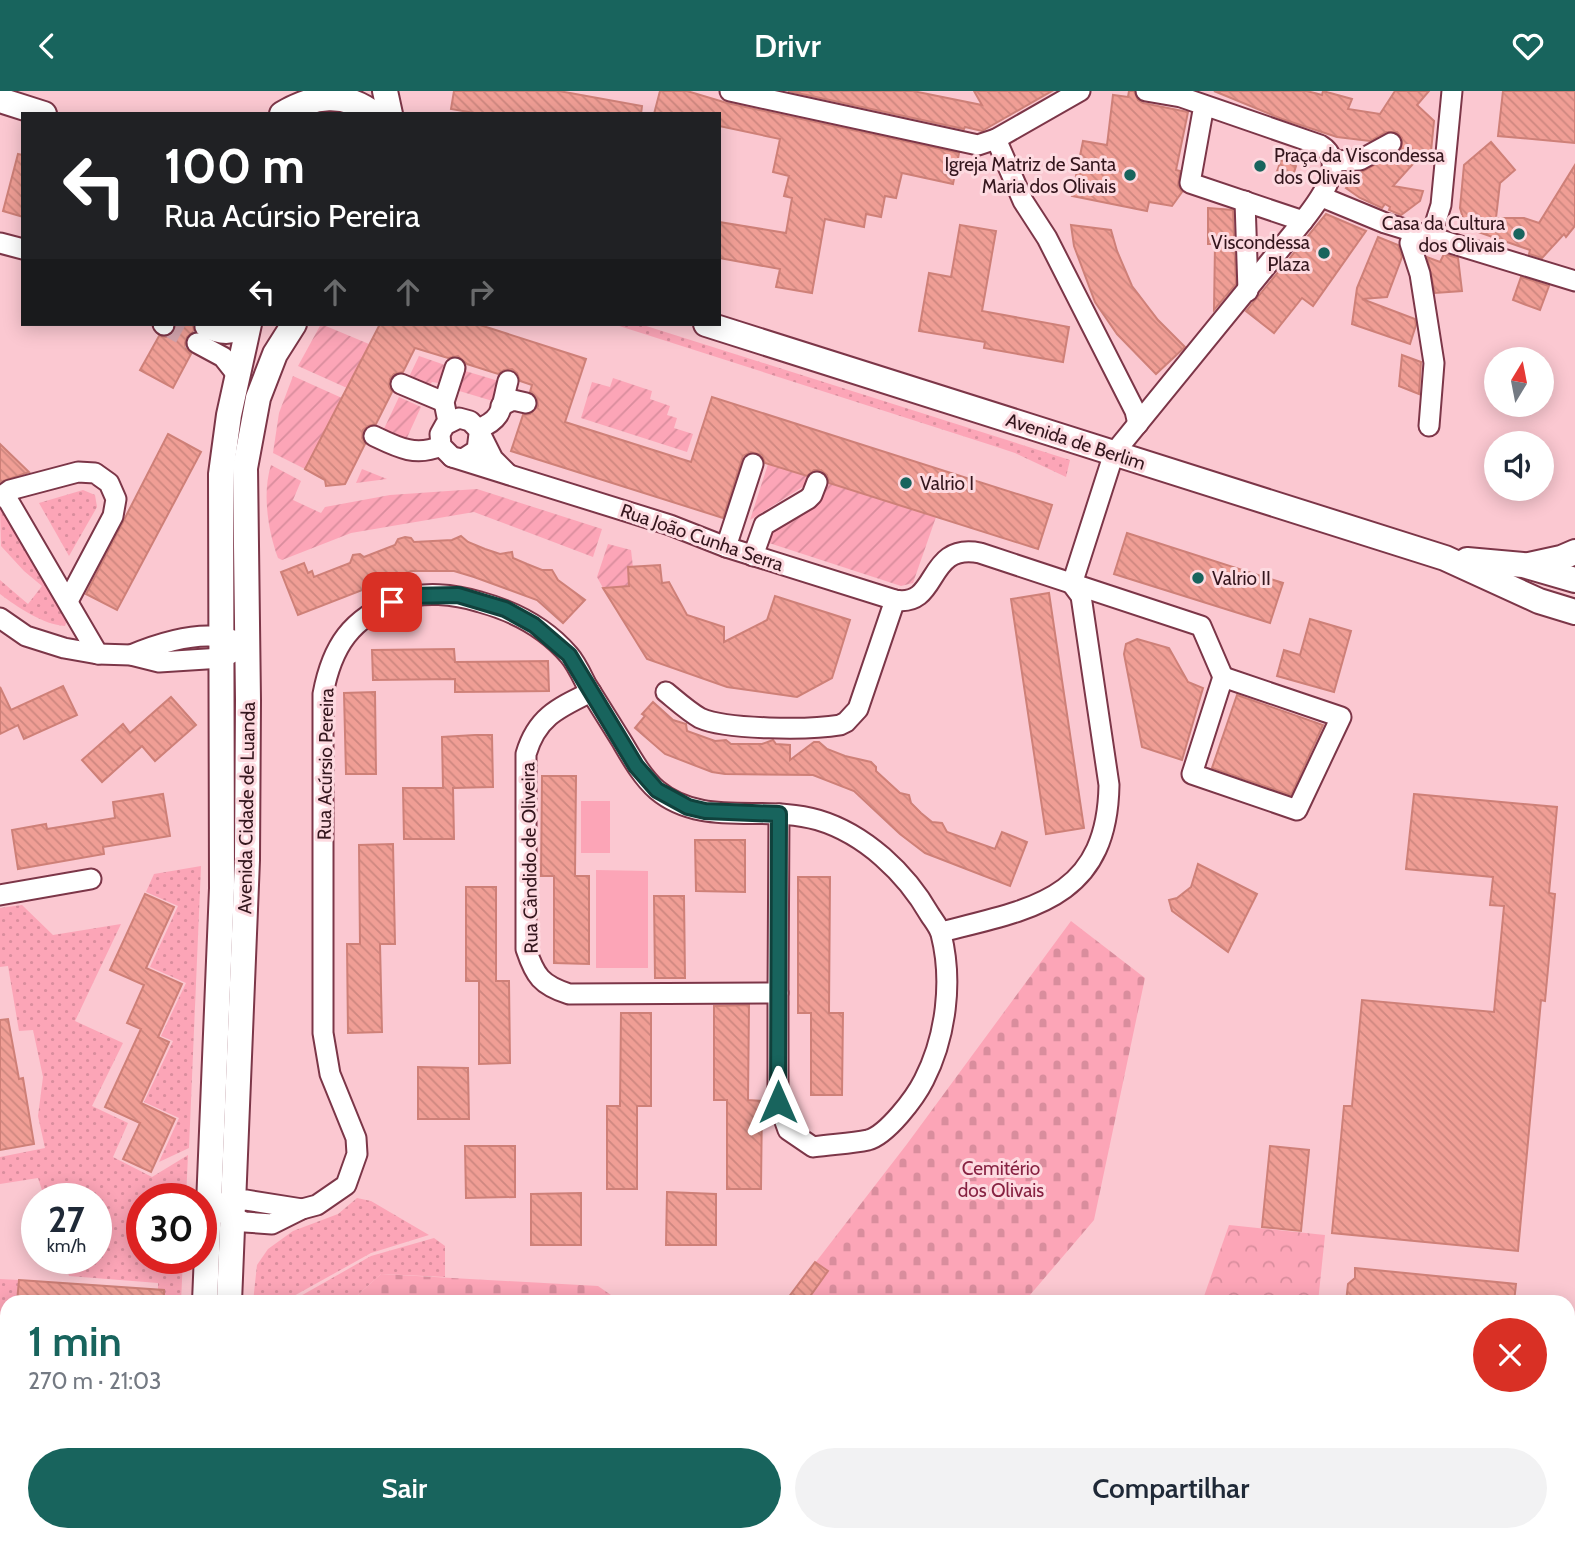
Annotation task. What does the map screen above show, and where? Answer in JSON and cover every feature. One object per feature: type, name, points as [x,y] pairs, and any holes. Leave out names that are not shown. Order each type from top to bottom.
[{"type":"main road","points":[[284,112],[303,91]]},
{"type":"main road","points":[[385,91],[390,112]]},
{"type":"main road","points":[[285,112],[317,98],[331,97],[360,104],[371,112]]},
{"type":"main road","points":[[0,100],[38,112]]},
{"type":"main road","name":"Avenida Cidade de Luanda","points":[[209,1183],[222,877],[221,474],[223,444],[249,326]]},
{"type":"main road","name":"Avenida Cidade de Luanda","points":[[229,1295],[246,885],[245,468],[258,398],[275,354],[293,326]]},
{"type":"main road","name":"Avenida de Berlim","points":[[712,326],[1445,558],[1539,601],[1575,612]]},
{"type":"main road","points":[[1523,565],[1541,563],[1575,552]]},
{"type":"main road","name":"Avenida de Berlim","points":[[1445,558],[1523,565],[1575,580]]},
{"type":"main road","points":[[1539,601],[1565,620],[1575,632]]},
{"type":"main road","name":"Avenida Cidade de Luanda","points":[[205,1295],[206,1274]]},
{"type":"street","points":[[730,91],[978,145],[996,139],[1080,91]]},
{"type":"street","points":[[1072,584],[1114,453],[1322,197],[1333,161],[1327,148],[1320,145],[1181,97],[1146,91]]},
{"type":"street","points":[[1429,426],[1434,363],[1420,274],[1410,243],[1423,235],[1441,205],[1452,91]]},
{"type":"street","points":[[1204,105],[1190,183],[1303,221]]},
{"type":"street","points":[[996,139],[1023,201],[1047,238],[1135,411],[1138,424]]},
{"type":"street","points":[[1333,161],[1360,160],[1391,142]]},
{"type":"street","points":[[1322,197],[1385,223],[1575,281]]},
{"type":"street","points":[[1245,201],[1248,291]]},
{"type":"street","points":[[0,243],[21,248]]},
{"type":"street","points":[[238,376],[201,335],[235,333],[246,326]]},
{"type":"street","points":[[447,452],[440,434],[448,422],[444,402],[455,368]]},
{"type":"street","points":[[479,431],[494,422],[508,381]]},
{"type":"street","points":[[401,384],[444,402]]},
{"type":"street","points":[[501,406],[513,400],[527,403]]},
{"type":"street","points":[[448,422],[464,419],[479,431],[493,459],[509,474]]},
{"type":"street","points":[[374,436],[409,451],[447,452],[463,459],[473,454],[479,445],[479,431]]},
{"type":"street","name":"Rua João Cunha Serra","points":[[447,452],[678,527],[753,556],[895,600]]},
{"type":"street","points":[[726,547],[753,464]]},
{"type":"street","points":[[68,601],[113,516],[116,499],[109,483],[95,473],[78,472],[10,490],[3,496],[98,654]]},
{"type":"street","points":[[753,556],[764,525],[808,499],[817,482]]},
{"type":"street","points":[[666,692],[692,713],[718,724],[739,727],[840,726],[858,709],[895,600],[913,600],[925,588],[943,561],[956,553],[980,553],[1201,626],[1223,677],[1192,774],[1297,810],[1341,717],[1223,677]]},
{"type":"street","points":[[940,932],[1013,913],[1051,898],[1078,878],[1101,842],[1109,815],[1110,785],[1081,596],[1072,584]]},
{"type":"street","name":"Rua Acúrsio Pereira","points":[[217,1208],[233,1209],[272,1224],[302,1209],[317,1205],[346,1185],[357,1154],[356,1138],[330,1074],[323,1033],[323,694],[328,667],[347,633],[376,608],[409,596],[458,595],[505,609],[534,625],[569,655],[636,766],[657,790],[688,807],[705,811],[779,814],[818,820],[857,838],[892,865],[921,898],[940,932],[946,973],[944,1014],[937,1049],[923,1082],[901,1115],[872,1139],[813,1147],[788,1130],[778,1102],[778,993]]},
{"type":"street","points":[[0,618],[26,636],[64,648],[98,654],[131,655],[157,644],[222,647],[247,645]]},
{"type":"street","name":"Rua Cândido de Oliveira","points":[[591,692],[545,718],[532,734],[526,754],[526,949],[533,970],[548,988],[569,995],[778,993]]},
{"type":"street","points":[[778,993],[779,814]]},
{"type":"street","points":[[0,895],[91,879]]},
{"type":"green space","points":[[320,326],[369,344],[347,388],[298,366]]},
{"type":"green space","points":[[619,326],[646,326],[1070,460],[1066,477],[1015,453]]},
{"type":"green space","points":[[419,356],[445,365],[438,383],[432,382],[428,388],[408,379]]},
{"type":"green space","points":[[462,370],[502,382],[496,402],[456,390]]},
{"type":"green space","points":[[293,376],[342,398],[305,469],[273,453],[279,413]]},
{"type":"green space","points":[[613,378],[652,391],[650,399],[670,406],[667,415],[677,418],[674,428],[693,434],[687,452],[581,418],[592,382],[610,387]]},
{"type":"green space","points":[[399,397],[421,407],[405,442],[382,433]]},
{"type":"green space","points":[[768,464],[810,477],[804,486],[750,520]]},
{"type":"green space","points":[[271,465],[301,481],[293,500],[321,513],[325,507],[390,495],[477,489],[602,529],[593,557],[474,512],[351,533],[282,560],[278,558],[274,547],[267,512]]},
{"type":"green space","points":[[362,469],[387,479],[356,483]]},
{"type":"green space","points":[[826,482],[936,517],[913,583],[901,586],[763,541],[766,532]]},
{"type":"green space","points":[[83,490],[95,495],[97,507],[69,556],[39,503]]},
{"type":"green space","points":[[0,507],[4,509],[68,618],[65,626],[40,619],[0,594],[0,580],[28,604],[42,586],[1,546]]},
{"type":"green space","points":[[608,544],[631,550],[633,567],[629,586],[603,588],[597,577]]},
{"type":"green space","points":[[581,801],[610,801],[610,853],[581,853]]},
{"type":"green space","points":[[201,866],[189,1148],[159,1162],[179,1118],[144,1102],[173,1041],[161,1036],[186,983],[150,967],[178,906],[146,892],[154,874]]},
{"type":"green space","points":[[596,870],[648,871],[648,968],[596,968]]},
{"type":"green space","points":[[22,905],[53,935],[121,924],[75,1021],[123,1043],[92,1106],[128,1123],[113,1157],[152,1177],[188,1155],[187,1183],[126,1183],[126,1274],[182,1274],[181,1295],[158,1295],[158,1283],[69,1276],[112,1274],[112,1183],[40,1183],[38,1178],[0,1184],[0,1157],[45,1148],[38,1116],[43,1077],[33,1030],[19,1031],[8,966],[0,967],[0,908]]},
{"type":"green space","name":"Cemitério dos Olivais","points":[[1071,921],[1145,978],[1094,1220],[1030,1295],[790,1295],[907,1144]]},
{"type":"green space","points":[[357,1198],[371,1201],[429,1235],[371,1253],[296,1295],[254,1295],[257,1265],[268,1249],[293,1231],[338,1214]]},
{"type":"green space","points":[[1229,1225],[1325,1235],[1319,1295],[1204,1295]]},
{"type":"green space","points":[[434,1238],[445,1246],[445,1277],[381,1274],[358,1295],[302,1295],[371,1256]]},
{"type":"green space","points":[[381,1274],[598,1286],[611,1295],[358,1295]]},
{"type":"green space","points":[[0,1279],[19,1280],[18,1295],[0,1295]]},
{"type":"building","points":[[454,91],[559,91],[642,106],[641,112],[468,112],[451,109]]},
{"type":"building","points":[[660,91],[687,91],[727,103],[959,153],[953,184],[902,173],[896,198],[885,196],[881,217],[866,214],[864,227],[825,219],[812,293],[776,287],[780,269],[721,258],[721,222],[786,233],[792,198],[784,196],[789,176],[773,172],[780,139],[721,126],[721,112],[655,112]]},
{"type":"building","points":[[788,91],[913,91],[982,105],[974,91],[1052,91],[982,131]]},
{"type":"building","name":"Igreja Matriz de Santa Maria dos Olivais","points":[[1129,91],[1134,91],[1138,100],[1143,103],[1188,112],[1176,170],[1180,171],[1178,186],[1182,192],[1172,206],[1149,202],[1147,211],[1072,196],[1083,141],[1107,145],[1113,95],[1128,97]]},
{"type":"building","points":[[1214,91],[1307,91],[1322,95],[1323,91],[1352,99],[1348,109],[1380,114],[1395,91],[1429,91],[1417,105],[1434,121],[1430,162],[1421,155],[1393,186],[1423,191],[1420,201],[1401,215],[1389,210],[1390,207],[1385,204],[1382,208],[1346,188],[1362,172],[1401,150],[1402,138],[1397,132],[1386,132],[1370,141],[1337,137],[1282,119]]},
{"type":"building","points":[[1503,91],[1575,91],[1575,143],[1498,136]]},
{"type":"building","points":[[1491,142],[1515,170],[1500,183],[1496,218],[1524,218],[1539,223],[1575,165],[1575,226],[1542,258],[1529,254],[1530,250],[1475,231],[1463,218],[1460,208],[1464,165]]},
{"type":"building","points":[[18,154],[21,155],[21,216],[3,211]]},
{"type":"building","points":[[1281,160],[1296,166],[1291,182],[1275,177]]},
{"type":"building","points":[[1208,208],[1233,210],[1236,284],[1214,310],[1215,244],[1208,244]]},
{"type":"building","points":[[1326,214],[1366,231],[1313,306],[1302,298],[1274,333],[1246,311]]},
{"type":"building","points":[[960,225],[996,231],[982,311],[1069,327],[1063,362],[984,348],[985,342],[919,331],[929,273],[951,277]]},
{"type":"building","points":[[1071,225],[1111,230],[1132,286],[1158,320],[1185,347],[1156,374],[1117,334],[1095,302],[1074,246]]},
{"type":"building","points":[[1378,237],[1398,245],[1402,257],[1387,297],[1362,299],[1415,319],[1416,325],[1410,344],[1352,324],[1357,288]]},
{"type":"building","points":[[1444,254],[1458,258],[1462,291],[1435,293],[1427,257],[1440,262]]},
{"type":"building","points":[[1521,277],[1549,286],[1540,310],[1513,300]]},
{"type":"building","points":[[175,326],[193,326],[194,331],[185,343],[191,354],[173,388],[140,370],[159,336],[172,334]]},
{"type":"building","points":[[379,326],[483,326],[586,359],[565,422],[691,462],[712,397],[1052,505],[1038,549],[829,483],[827,475],[821,470],[814,470],[807,476],[765,463],[762,455],[751,452],[743,456],[723,518],[511,451],[523,415],[530,414],[538,406],[537,399],[530,392],[532,385],[520,381],[512,369],[498,374],[467,364],[458,356],[448,358],[415,348],[403,372],[394,374],[390,379],[392,392],[376,424],[363,430],[362,438],[365,444],[345,484],[326,486],[325,480],[305,469]]},
{"type":"building","points":[[1402,355],[1421,362],[1419,394],[1399,386]]},
{"type":"building","points":[[168,434],[201,452],[117,610],[86,594]]},
{"type":"building","points":[[0,444],[29,472],[0,482]]},
{"type":"building","name":"Valrio II","points":[[1127,533],[1283,583],[1270,623],[1114,574]]},
{"type":"building","points":[[461,536],[485,549],[500,554],[512,552],[513,558],[542,570],[552,570],[558,580],[585,600],[563,623],[537,600],[474,577],[454,571],[411,571],[298,615],[281,572],[304,563],[308,573],[312,571],[314,577],[350,563],[353,555],[360,554],[364,557],[395,545],[398,539],[405,537],[414,542],[452,540]]},
{"type":"building","points":[[660,565],[662,583],[669,582],[687,615],[724,627],[724,642],[767,620],[775,596],[850,620],[832,678],[797,697],[727,687],[647,659],[603,588],[629,586],[628,567]]},
{"type":"building","points":[[1049,593],[1084,828],[1046,834],[1011,599]]},
{"type":"building","points":[[1310,619],[1351,631],[1334,692],[1277,676],[1284,650],[1300,655]]},
{"type":"building","points":[[1137,639],[1169,648],[1188,682],[1203,688],[1182,760],[1142,747],[1124,654],[1126,644]]},
{"type":"building","points":[[454,649],[455,662],[548,661],[549,691],[455,692],[455,679],[373,680],[372,650]]},
{"type":"building","points":[[63,686],[77,715],[24,739],[18,725],[0,734],[0,687],[11,710]]},
{"type":"building","points":[[375,692],[376,774],[346,774],[344,693]]},
{"type":"building","points":[[1237,695],[1323,725],[1291,795],[1212,768]]},
{"type":"building","points":[[171,697],[196,725],[155,761],[142,746],[102,782],[82,760],[123,724],[130,733]]},
{"type":"building","points":[[653,702],[673,720],[686,724],[687,731],[715,741],[762,744],[773,740],[776,744],[790,745],[790,760],[814,742],[819,742],[827,749],[845,756],[871,762],[876,771],[900,793],[909,795],[911,803],[921,813],[932,822],[942,823],[947,832],[995,849],[1002,832],[1027,842],[1010,886],[925,853],[900,834],[854,791],[813,775],[725,774],[712,772],[665,754],[635,728],[645,716],[642,714]]},
{"type":"building","points":[[492,735],[493,787],[453,788],[454,839],[404,839],[403,788],[443,788],[442,737]]},
{"type":"building","points":[[542,776],[576,776],[575,876],[589,876],[589,964],[554,963],[554,876],[541,876]]},
{"type":"building","points":[[163,794],[170,836],[103,847],[104,854],[18,869],[12,830],[46,824],[47,829],[115,818],[113,802]]},
{"type":"building","points":[[1414,794],[1557,807],[1549,893],[1555,894],[1545,1001],[1541,1000],[1518,1251],[1332,1233],[1344,1106],[1352,1106],[1362,1000],[1494,1012],[1504,906],[1490,905],[1493,877],[1406,869]]},
{"type":"building","points":[[695,840],[745,840],[745,892],[696,891]]},
{"type":"building","points":[[393,844],[395,944],[380,944],[382,1032],[348,1033],[347,944],[360,944],[359,845]]},
{"type":"building","points":[[1198,864],[1257,894],[1228,952],[1172,911],[1169,900],[1177,898],[1191,887]]},
{"type":"building","points":[[798,877],[830,877],[829,1013],[843,1013],[842,1095],[811,1095],[811,1013],[798,1013]]},
{"type":"building","points":[[466,887],[496,887],[496,981],[509,981],[510,1063],[479,1064],[479,981],[466,981]]},
{"type":"building","points":[[145,894],[174,907],[146,968],[182,984],[158,1037],[169,1042],[141,1103],[175,1119],[151,1172],[123,1159],[140,1123],[105,1107],[141,1029],[127,1023],[144,985],[110,970]]},
{"type":"building","points":[[654,896],[684,896],[685,978],[655,978]]},
{"type":"building","points":[[749,1005],[748,1100],[762,1101],[761,1189],[727,1189],[727,1100],[714,1100],[714,1006]]},
{"type":"building","points":[[621,1013],[651,1013],[651,1106],[637,1106],[637,1189],[607,1189],[607,1106],[620,1106]]},
{"type":"building","points":[[8,1019],[19,1079],[23,1078],[34,1144],[0,1150],[0,1020]]},
{"type":"building","points":[[418,1067],[468,1068],[469,1119],[418,1119]]},
{"type":"building","points":[[465,1146],[515,1146],[515,1197],[466,1198]]},
{"type":"building","points":[[1270,1146],[1309,1150],[1301,1231],[1262,1227]]},
{"type":"building","points":[[667,1192],[716,1194],[716,1245],[666,1245]]},
{"type":"building","points":[[581,1193],[581,1245],[531,1245],[531,1194]]},
{"type":"building","points":[[815,1262],[828,1271],[811,1295],[790,1295]]},
{"type":"building","points":[[1355,1268],[1516,1284],[1515,1295],[1347,1295],[1348,1284],[1355,1278]]},
{"type":"building","points":[[19,1280],[164,1290],[164,1295],[18,1295]]},
{"type":"tunnel","points":[[166,326],[197,343]]},
{"type":"place","name":"Praça da Viscondessa dos Olivais","points":[[1260,166]]},
{"type":"place","name":"Igreja Matriz de Santa Maria dos Olivais","points":[[1130,175]]},
{"type":"place","name":"Casa da Cultura dos Olivais","points":[[1519,234]]},
{"type":"place","name":"Viscondessa Plaza","points":[[1324,253]]},
{"type":"place","name":"Valrio I","points":[[906,483]]},
{"type":"place","name":"Valrio II","points":[[1198,578]]},
{"type":"route","points":[[392,602],[409,596],[458,595],[505,609],[534,625],[569,655],[636,766],[657,790],[688,807],[705,811],[779,814],[778,1102]]}]
